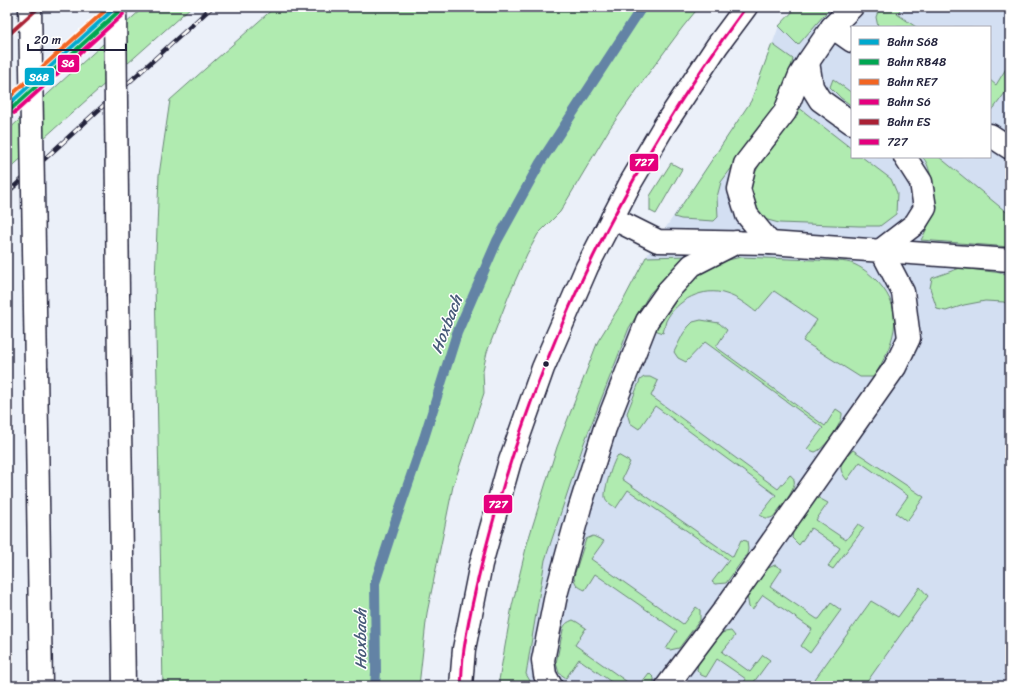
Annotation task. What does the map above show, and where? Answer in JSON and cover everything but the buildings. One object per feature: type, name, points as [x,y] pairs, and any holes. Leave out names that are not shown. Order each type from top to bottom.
[{"type":"main road","points":[[30,7],[42,686]]},
{"type":"main road","points":[[114,7],[124,686]]},
{"type":"main road","points":[[461,686],[464,649],[481,564],[510,461],[544,368],[587,267],[631,182],[664,126],[717,46],[746,7]]},
{"type":"main road","points":[[770,243],[747,215],[739,189],[745,164],[785,112],[800,75],[808,62],[832,27],[852,7]]},
{"type":"main road","points":[[832,27],[851,40]]},
{"type":"main road","points":[[808,62],[812,87],[820,100],[851,122]]},
{"type":"main road","points":[[991,136],[1010,148]]},
{"type":"main road","points":[[881,250],[915,224],[925,208],[921,182],[906,158]]},
{"type":"main road","points":[[612,218],[658,241],[770,243],[1010,260]]},
{"type":"main road","points":[[551,686],[545,675],[543,660],[556,595],[580,507],[605,428],[647,321],[668,291],[692,265],[737,242]]},
{"type":"main road","points":[[676,683],[724,610],[895,367],[909,338],[903,292],[881,250]]},
{"type":"shaded area","points":[[797,7],[1010,7],[1010,686],[498,686],[512,606],[527,544],[557,447],[598,341],[623,301],[646,257],[751,101],[779,26]]},
{"type":"green space","points":[[144,7],[191,7],[7,171],[7,131]]},
{"type":"green space","points":[[275,7],[699,7],[648,74],[610,128],[560,212],[538,234],[527,254],[509,295],[487,352],[483,370],[484,393],[453,486],[427,613],[419,686],[163,686],[155,282],[159,175],[170,100]]},
{"type":"green space","points":[[797,7],[831,7],[798,45],[779,26]]},
{"type":"green space","points":[[880,7],[902,7],[897,14],[915,26],[878,26],[876,17]]},
{"type":"green space","points":[[772,44],[793,59],[788,80],[776,109],[721,182],[717,197],[718,217],[714,221],[681,219],[674,217],[751,101]]},
{"type":"green space","points":[[1007,67],[1010,69],[1010,86],[994,108],[991,110],[991,81],[996,85]]},
{"type":"green space","points":[[833,79],[851,92],[851,105],[841,98],[830,87]]},
{"type":"green space","points":[[798,107],[851,148],[851,158],[863,158],[891,179],[897,193],[896,214],[880,226],[779,223],[760,218],[751,205],[749,185],[759,165]]},
{"type":"green space","points":[[923,158],[940,158],[1010,215],[1010,247],[921,240],[929,224],[934,199],[934,191],[930,173]]},
{"type":"green space","points":[[671,163],[682,169],[656,214],[650,211],[650,196]]},
{"type":"green space","points":[[687,256],[681,265],[665,277],[650,293],[629,328],[584,443],[545,560],[526,674],[533,686],[498,686],[512,606],[527,544],[557,447],[598,341],[623,301],[646,257]]},
{"type":"green space","points":[[741,257],[847,262],[859,267],[872,276],[887,294],[892,306],[894,317],[894,329],[887,353],[874,377],[860,377],[803,341],[817,320],[774,291],[756,312],[730,295],[718,292],[700,293],[676,307],[666,321],[663,333],[655,330],[662,313],[690,280],[707,268],[724,261]]},
{"type":"green space","points":[[960,268],[1010,274],[1010,307],[1004,302],[985,301],[964,305],[946,311],[937,309],[930,288],[932,278]]},
{"type":"green space","points":[[701,320],[719,323],[727,330],[716,347],[825,426],[836,409],[842,413],[837,429],[824,446],[815,452],[807,449],[823,428],[705,342],[686,362],[678,358],[674,352],[683,334],[693,322]]},
{"type":"green space","points":[[644,377],[650,377],[658,381],[651,396],[778,489],[790,475],[794,479],[793,489],[790,495],[774,516],[767,518],[760,515],[776,495],[655,406],[639,429],[630,423],[627,413],[640,380]]},
{"type":"green space","points":[[853,450],[924,497],[907,521],[896,513],[908,496],[860,462],[847,480],[843,475],[841,471],[842,464]]},
{"type":"green space","points":[[618,455],[630,462],[622,479],[733,557],[741,540],[747,541],[747,554],[726,583],[715,584],[712,582],[729,560],[628,490],[616,508],[609,503],[605,497],[607,482],[611,469]]},
{"type":"green space","points":[[817,497],[828,503],[816,520],[846,540],[858,524],[864,528],[833,569],[828,566],[840,548],[811,528],[799,545],[792,538],[793,532]]},
{"type":"green space","points":[[593,536],[604,541],[591,559],[683,624],[696,607],[700,610],[700,620],[679,648],[670,650],[666,649],[677,631],[595,574],[585,590],[577,585],[574,576],[586,539]]},
{"type":"green space","points":[[775,565],[782,569],[770,587],[817,619],[819,619],[831,603],[841,610],[810,653],[801,646],[812,629],[763,595],[752,610],[749,607],[747,595],[766,569]]},
{"type":"green space","points":[[920,587],[928,596],[864,686],[810,686],[871,601],[898,617]]},
{"type":"green space","points":[[573,620],[586,628],[575,645],[633,686],[617,686],[579,659],[566,678],[559,673],[556,663],[564,626]]},
{"type":"green space","points":[[731,631],[735,636],[722,652],[750,672],[763,655],[770,660],[751,686],[742,686],[746,679],[717,659],[706,677],[701,675],[697,670],[698,664],[719,634]]},
{"type":"green space","points":[[649,673],[654,678],[653,686],[639,686]]},
{"type":"waterway","name":"Hoxbach","points":[[375,686],[375,583],[424,438],[457,333],[497,241],[540,163],[642,7]]},
{"type":"railway","points":[[7,193],[212,7]]},
{"type":"rail line","name":"ES","points":[[7,36],[39,7]]},
{"type":"rail line","name":"RE7","points":[[7,99],[109,7]]},
{"type":"rail line","name":"S68","points":[[7,106],[116,7]]},
{"type":"rail line","name":"RB48","points":[[10,110],[119,11]]},
{"type":"rail line","name":"S6","points":[[14,113],[123,14]]},
{"type":"transit line","name":"727","points":[[461,686],[463,654],[470,613],[497,507],[518,439],[542,373],[569,308],[599,245],[631,184],[705,65],[746,7]]}]
